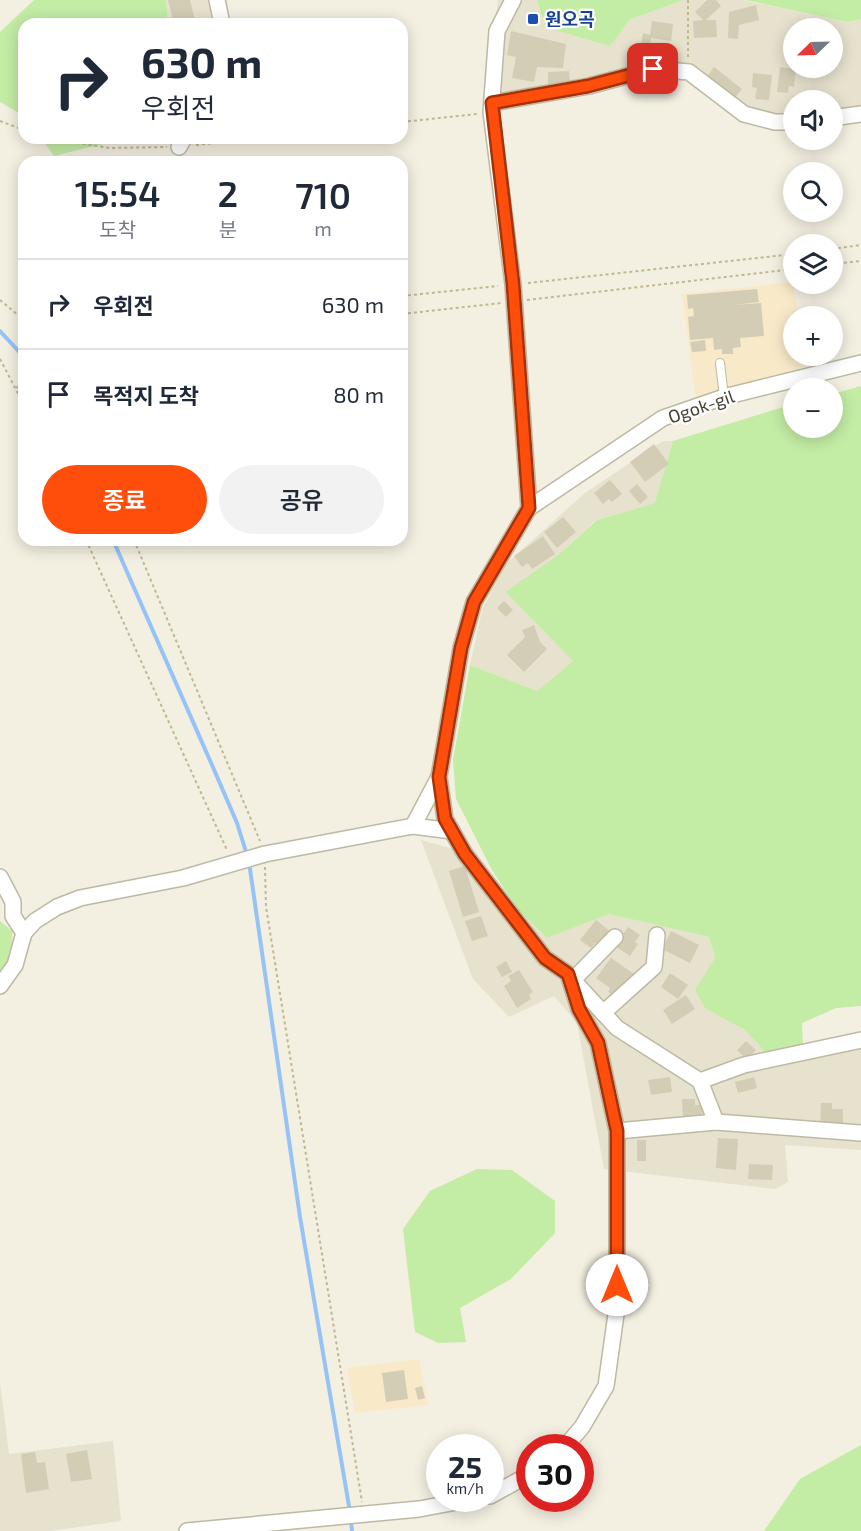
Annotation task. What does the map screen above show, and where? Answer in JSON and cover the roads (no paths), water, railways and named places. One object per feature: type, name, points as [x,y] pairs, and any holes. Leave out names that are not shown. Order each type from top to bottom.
[{"type":"street","points":[[217,0],[221,18]]},
{"type":"street","points":[[504,0],[497,31],[492,108],[515,302],[529,508],[474,602],[461,648],[439,777],[445,819],[465,854],[545,958],[570,977],[617,1028],[700,1081],[716,1122]]},
{"type":"street","points":[[497,31],[513,0]]},
{"type":"street","points":[[492,108],[653,69],[689,72],[744,114],[783,122]]},
{"type":"street","points":[[843,116],[861,114]]},
{"type":"street","name":"Ogok-gil","points":[[529,508],[663,418],[724,397],[861,363]]},
{"type":"street","points":[[413,826],[439,777]]},
{"type":"street","points":[[0,876],[13,902],[27,914],[80,898],[183,878],[261,855],[413,826],[452,831]]},
{"type":"street","points":[[13,902],[13,916],[24,933]]},
{"type":"street","points":[[0,986],[15,965],[24,933],[34,921],[57,906]]},
{"type":"street","points":[[603,1013],[654,967],[657,935]]},
{"type":"street","points":[[570,977],[615,937]]},
{"type":"street","points":[[570,977],[579,1009],[598,1043],[617,1131],[618,1307],[606,1386],[576,1434]]},
{"type":"street","points":[[700,1081],[744,1065],[861,1040]]},
{"type":"street","points":[[617,1131],[716,1122],[861,1133]]},
{"type":"street","points":[[187,1531],[426,1508]]},
{"type":"lane","points":[[720,363],[724,397]]},
{"type":"waterway","points":[[0,331],[18,350]]},
{"type":"waterway","points":[[116,546],[237,823],[247,855]]},
{"type":"waterway","points":[[249,862],[300,1217],[350,1512]]},
{"type":"waterway","points":[[351,1520],[352,1531]]},
{"type":"place","name":"원오곡","points":[[533,19]]}]
